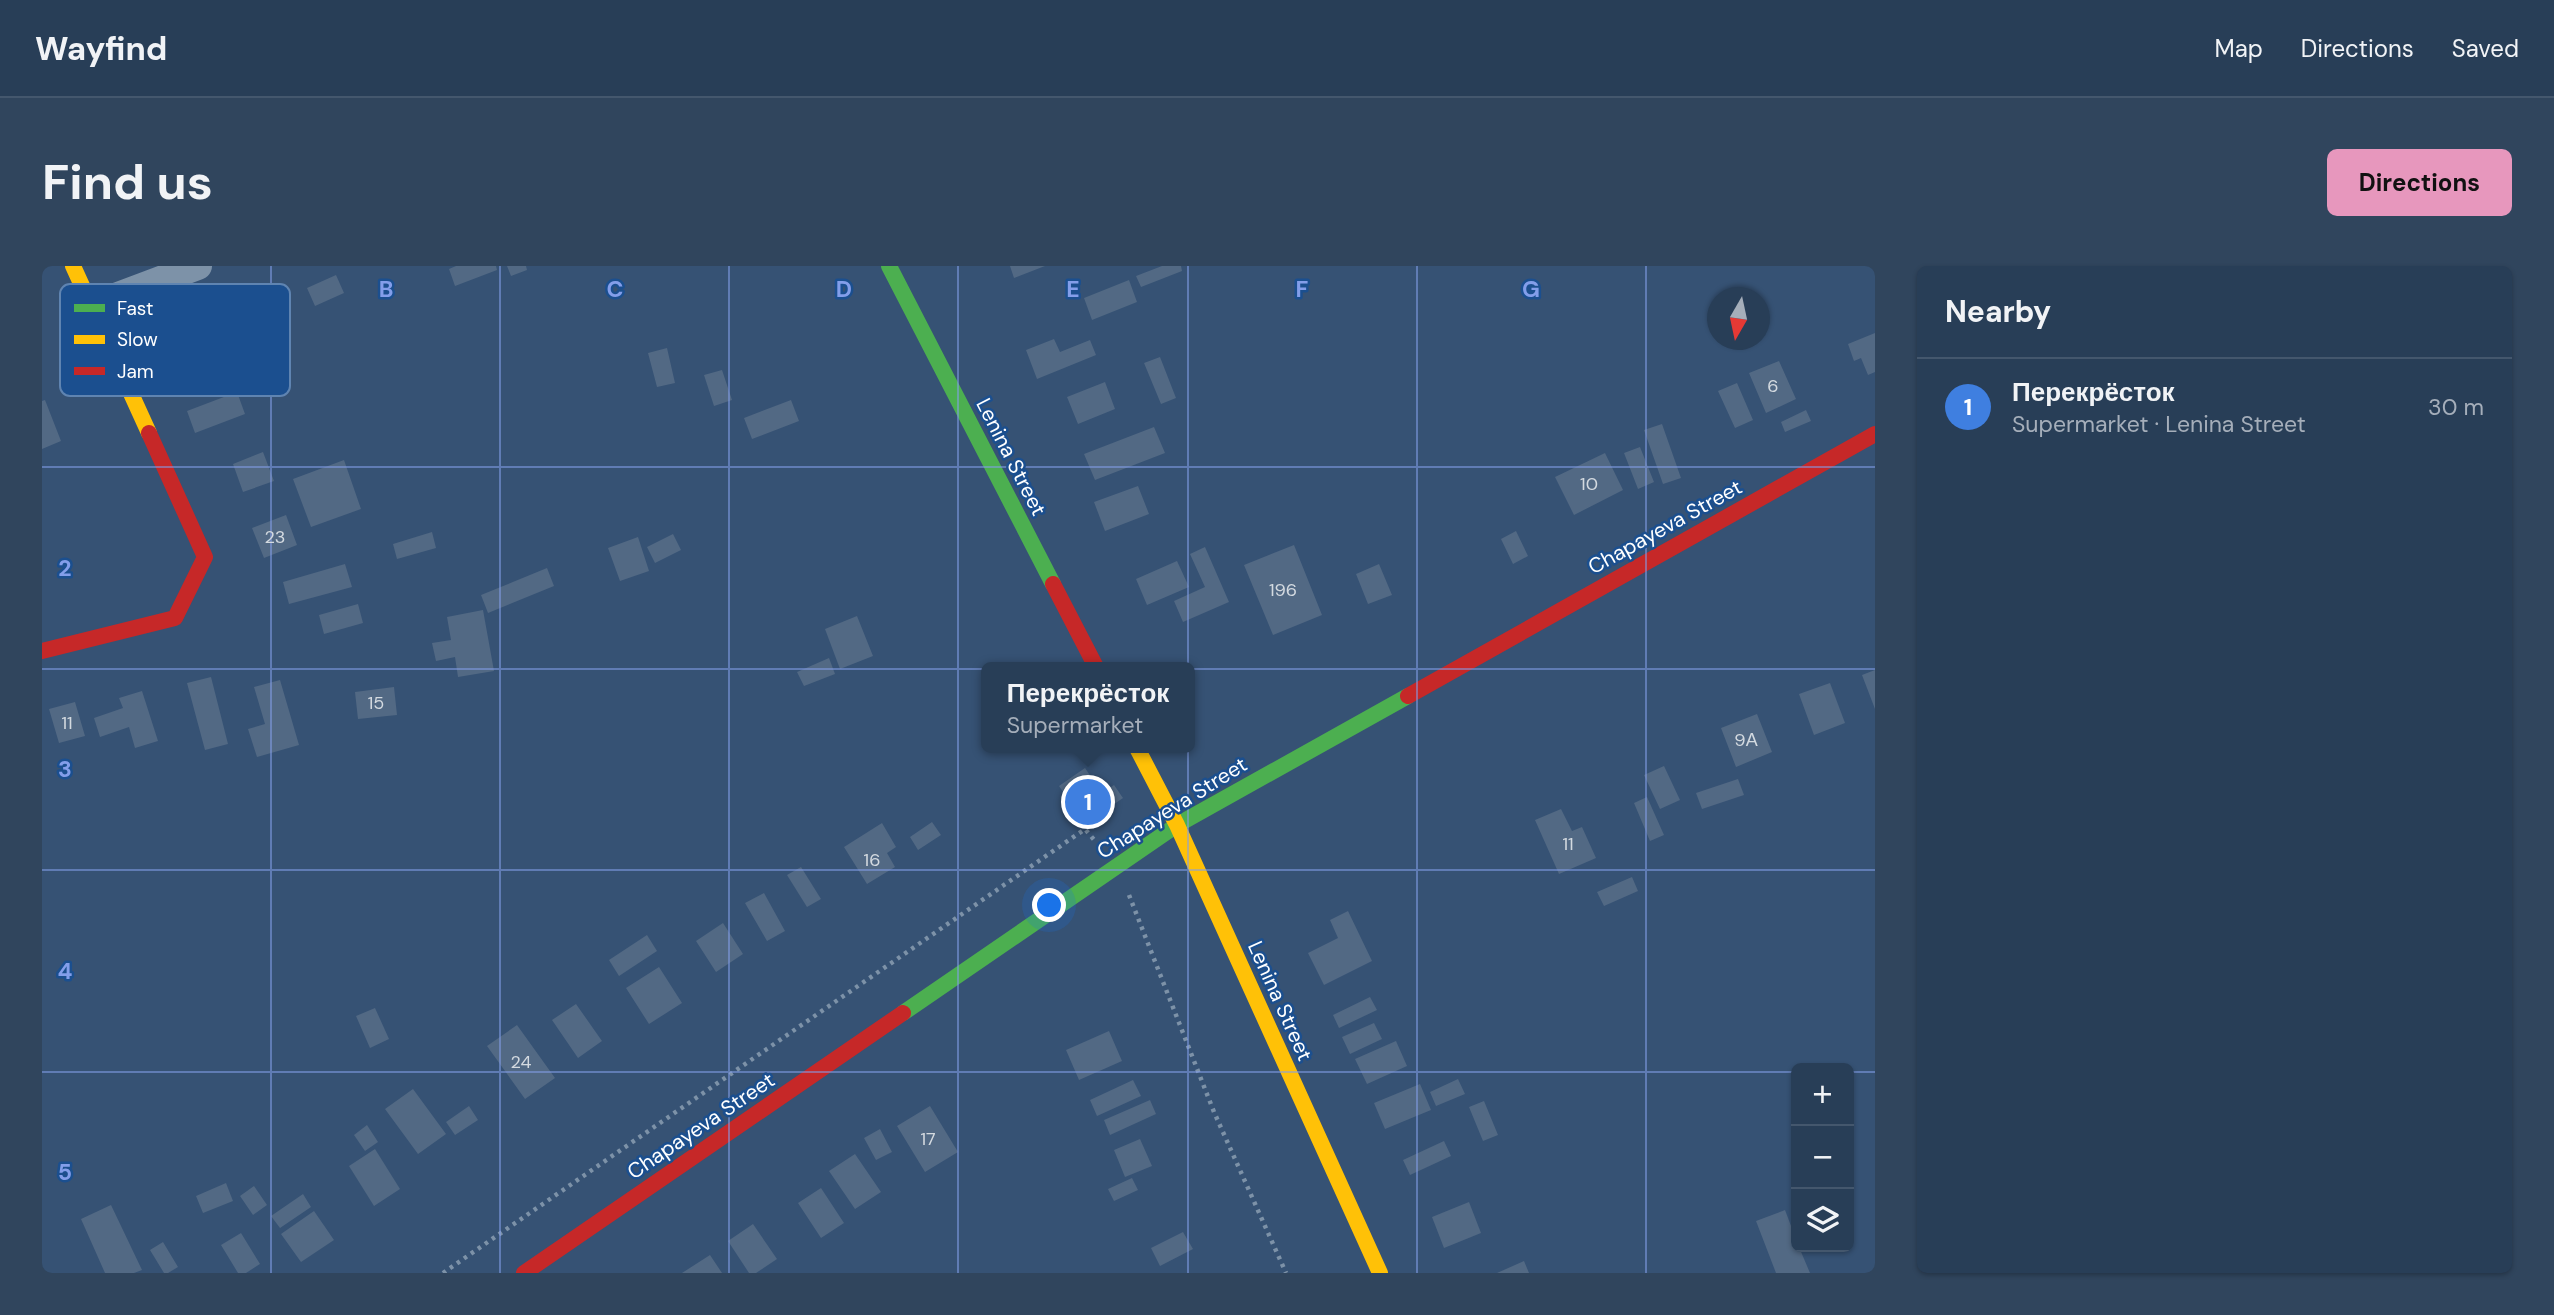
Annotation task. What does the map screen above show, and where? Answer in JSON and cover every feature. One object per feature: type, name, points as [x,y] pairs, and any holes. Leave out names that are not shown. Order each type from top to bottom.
[{"type":"main road","points":[[73,266],[81,284]]},
{"type":"main road","name":"Lenina Street","points":[[889,266],[1093,662]]},
{"type":"main road","points":[[42,651],[175,618],[205,557],[132,396]]},
{"type":"main road","name":"Chapayeva Street","points":[[524,1273],[1177,825],[1875,433]]},
{"type":"main road","name":"Lenina Street","points":[[1140,753],[1177,825],[1380,1273]]},
{"type":"street","points":[[150,284],[198,266]]},
{"type":"path","points":[[443,1273],[1085,830],[1100,847]]},
{"type":"path","points":[[1127,888],[1214,1112],[1286,1273]]},
{"type":"building","points":[[456,266],[496,266],[497,270],[455,286],[449,269]]},
{"type":"building","points":[[507,266],[526,266],[527,270],[511,276]]},
{"type":"building","points":[[1010,266],[1045,266],[1014,278]]},
{"type":"building","points":[[1162,266],[1181,266],[1182,271],[1141,287],[1136,276]]},
{"type":"building","points":[[336,275],[344,293],[315,306],[307,288]]},
{"type":"building","points":[[1129,280],[1137,302],[1092,320],[1084,298]]},
{"type":"building","points":[[1875,333],[1875,372],[1868,375],[1861,358],[1854,361],[1848,344]]},
{"type":"building","points":[[1054,339],[1060,352],[1090,340],[1096,355],[1037,379],[1026,350]]},
{"type":"building","points":[[667,348],[675,383],[657,387],[648,353]]},
{"type":"building","points":[[1160,357],[1176,398],[1161,404],[1144,363]]},
{"type":"building","points":[[1779,361],[1796,399],[1766,413],[1749,373]]},
{"type":"building","points":[[722,370],[732,400],[714,406],[704,375]]},
{"type":"building","points":[[1105,382],[1115,409],[1078,424],[1067,397]]},
{"type":"building","points":[[1737,383],[1753,420],[1735,428],[1718,391]]},
{"type":"building","points":[[226,396],[238,396],[245,414],[195,433],[187,411]]},
{"type":"building","points":[[45,400],[61,441],[42,449],[42,401]]},
{"type":"building","points":[[791,400],[799,421],[752,439],[744,418]]},
{"type":"building","points":[[1806,410],[1811,421],[1785,432],[1781,422]]},
{"type":"building","points":[[1662,424],[1681,478],[1663,484],[1644,430]]},
{"type":"building","points":[[1154,427],[1165,453],[1095,480],[1084,454]]},
{"type":"building","points":[[1640,447],[1654,482],[1638,489],[1624,453]]},
{"type":"building","points":[[263,452],[274,481],[243,492],[233,464]]},
{"type":"building","points":[[1605,453],[1623,490],[1574,515],[1555,477]]},
{"type":"building","points":[[344,460],[361,509],[311,527],[293,479]]},
{"type":"building","points":[[1138,486],[1149,514],[1105,531],[1094,502]]},
{"type":"building","points":[[286,515],[297,545],[264,558],[252,528]]},
{"type":"building","points":[[1516,531],[1528,556],[1513,564],[1501,539]]},
{"type":"building","points":[[432,532],[436,548],[397,559],[393,544]]},
{"type":"building","points":[[673,534],[681,550],[655,563],[647,547]]},
{"type":"building","points":[[638,537],[649,571],[620,581],[608,548]]},
{"type":"building","points":[[1294,545],[1322,615],[1273,635],[1244,565]]},
{"type":"building","points":[[1205,547],[1229,602],[1183,622],[1174,601],[1205,587],[1190,554]]},
{"type":"building","points":[[1177,561],[1189,587],[1147,605],[1136,579]]},
{"type":"building","points":[[345,564],[352,587],[289,604],[283,582]]},
{"type":"building","points":[[1379,564],[1392,595],[1368,604],[1356,574]]},
{"type":"building","points":[[547,568],[554,586],[488,613],[481,595]]},
{"type":"building","points":[[358,604],[363,623],[324,634],[319,615]]},
{"type":"building","points":[[483,610],[494,671],[458,677],[455,657],[436,661],[432,643],[451,640],[447,617]]},
{"type":"building","points":[[857,616],[873,656],[840,669],[825,629]]},
{"type":"building","points":[[829,658],[835,674],[804,686],[797,672]]},
{"type":"building","points":[[1875,670],[1875,709],[1862,675]]},
{"type":"building","points":[[211,677],[228,744],[205,750],[187,683]]},
{"type":"building","points":[[280,680],[299,745],[257,757],[248,729],[265,724],[254,687]]},
{"type":"building","points":[[1830,683],[1845,723],[1814,735],[1799,694]]},
{"type":"building","points":[[394,687],[397,715],[358,719],[355,692]]},
{"type":"building","points":[[142,691],[158,741],[135,748],[129,727],[100,737],[94,718],[123,708],[119,698]]},
{"type":"building","points":[[75,702],[85,736],[59,743],[49,709]]},
{"type":"building","points":[[1757,714],[1772,752],[1736,767],[1721,728]]},
{"type":"building","points":[[1664,766],[1680,800],[1660,809],[1644,775]]},
{"type":"building","points":[[1085,768],[1102,793],[1114,785],[1123,798],[1094,818],[1087,809],[1079,815],[1059,786]]},
{"type":"building","points":[[1738,779],[1744,795],[1702,809],[1696,793]]},
{"type":"building","points":[[1647,797],[1664,835],[1650,841],[1634,803]]},
{"type":"building","points":[[1561,809],[1572,831],[1582,827],[1596,858],[1559,874],[1535,820]]},
{"type":"building","points":[[932,822],[941,835],[918,850],[910,837]]},
{"type":"building","points":[[882,823],[896,847],[887,853],[895,867],[867,884],[844,847]]},
{"type":"building","points":[[801,867],[821,899],[807,907],[787,875]]},
{"type":"building","points":[[1632,877],[1638,891],[1604,906],[1597,892]]},
{"type":"building","points":[[764,893],[785,931],[767,941],[745,903]]},
{"type":"building","points":[[1348,911],[1372,961],[1324,985],[1308,953],[1338,938],[1330,920]]},
{"type":"building","points":[[723,923],[743,954],[716,972],[696,941]]},
{"type":"building","points":[[647,935],[657,951],[619,976],[609,960]]},
{"type":"building","points":[[659,967],[682,1003],[649,1024],[626,988]]},
{"type":"building","points":[[1370,997],[1377,1010],[1339,1028],[1333,1015]]},
{"type":"building","points":[[576,1004],[602,1041],[578,1058],[552,1020]]},
{"type":"building","points":[[375,1008],[389,1039],[370,1048],[356,1016]]},
{"type":"building","points":[[1374,1023],[1382,1039],[1350,1054],[1342,1037]]},
{"type":"building","points":[[517,1025],[555,1078],[525,1099],[487,1046]]},
{"type":"building","points":[[1109,1031],[1122,1061],[1079,1080],[1066,1050]]},
{"type":"building","points":[[1396,1041],[1407,1066],[1367,1084],[1355,1059]]},
{"type":"building","points":[[1458,1079],[1465,1094],[1436,1106],[1430,1092]]},
{"type":"building","points":[[1133,1080],[1141,1096],[1097,1116],[1090,1100]]},
{"type":"building","points":[[1420,1084],[1431,1110],[1385,1129],[1374,1103]]},
{"type":"building","points":[[413,1089],[446,1134],[418,1154],[385,1109]]},
{"type":"building","points":[[1150,1100],[1156,1114],[1110,1135],[1104,1120]]},
{"type":"building","points":[[1484,1101],[1498,1135],[1483,1141],[1469,1107]]},
{"type":"building","points":[[469,1106],[478,1120],[455,1135],[446,1122]]},
{"type":"building","points":[[930,1106],[958,1152],[925,1172],[897,1126]]},
{"type":"building","points":[[367,1125],[378,1142],[365,1151],[354,1135]]},
{"type":"building","points":[[880,1129],[892,1152],[876,1160],[864,1138]]},
{"type":"building","points":[[1140,1139],[1152,1166],[1125,1177],[1114,1150]]},
{"type":"building","points":[[1444,1141],[1451,1156],[1410,1175],[1403,1160]]},
{"type":"building","points":[[375,1149],[400,1189],[374,1206],[349,1166]]},
{"type":"building","points":[[855,1154],[881,1192],[855,1209],[829,1171]]},
{"type":"building","points":[[1132,1178],[1138,1190],[1114,1201],[1108,1189]]},
{"type":"building","points":[[226,1183],[233,1201],[203,1213],[196,1196]]},
{"type":"building","points":[[254,1186],[267,1205],[253,1215],[240,1196]]},
{"type":"building","points":[[821,1188],[844,1223],[821,1238],[798,1203]]},
{"type":"building","points":[[303,1194],[311,1207],[280,1228],[271,1216]]},
{"type":"building","points":[[1469,1202],[1481,1233],[1444,1248],[1432,1217]]},
{"type":"building","points":[[111,1205],[142,1270],[134,1273],[105,1273],[81,1219]]},
{"type":"building","points":[[1785,1210],[1791,1226],[1791,1252],[1801,1252],[1810,1273],[1776,1273],[1756,1221]]},
{"type":"building","points":[[314,1211],[334,1240],[301,1262],[281,1234]]},
{"type":"building","points":[[753,1224],[777,1259],[756,1273],[749,1273],[728,1241]]},
{"type":"building","points":[[1183,1232],[1193,1249],[1160,1266],[1151,1248]]},
{"type":"building","points":[[241,1233],[260,1264],[246,1273],[238,1273],[221,1245]]},
{"type":"building","points":[[163,1242],[178,1267],[168,1273],[164,1273],[150,1250]]},
{"type":"building","points":[[710,1255],[722,1273],[682,1273]]},
{"type":"building","points":[[1524,1261],[1529,1273],[1497,1273]]},
{"type":"traffic: fast","points":[[889,266],[1053,584]]},
{"type":"traffic: fast","points":[[903,1013],[1177,825],[1408,696]]},
{"type":"traffic: slow","points":[[73,266],[81,284]]},
{"type":"traffic: slow","points":[[132,396],[149,433]]},
{"type":"traffic: slow","points":[[1140,753],[1177,825],[1380,1273]]},
{"type":"traffic: jam","points":[[42,651],[175,618],[205,557],[149,433]]},
{"type":"traffic: jam","points":[[1408,696],[1875,434]]},
{"type":"traffic: jam","points":[[1053,584],[1093,662]]},
{"type":"traffic: jam","points":[[524,1273],[903,1013]]},
{"type":"place","name":"Перекрёсток","points":[[1088,802]]}]
